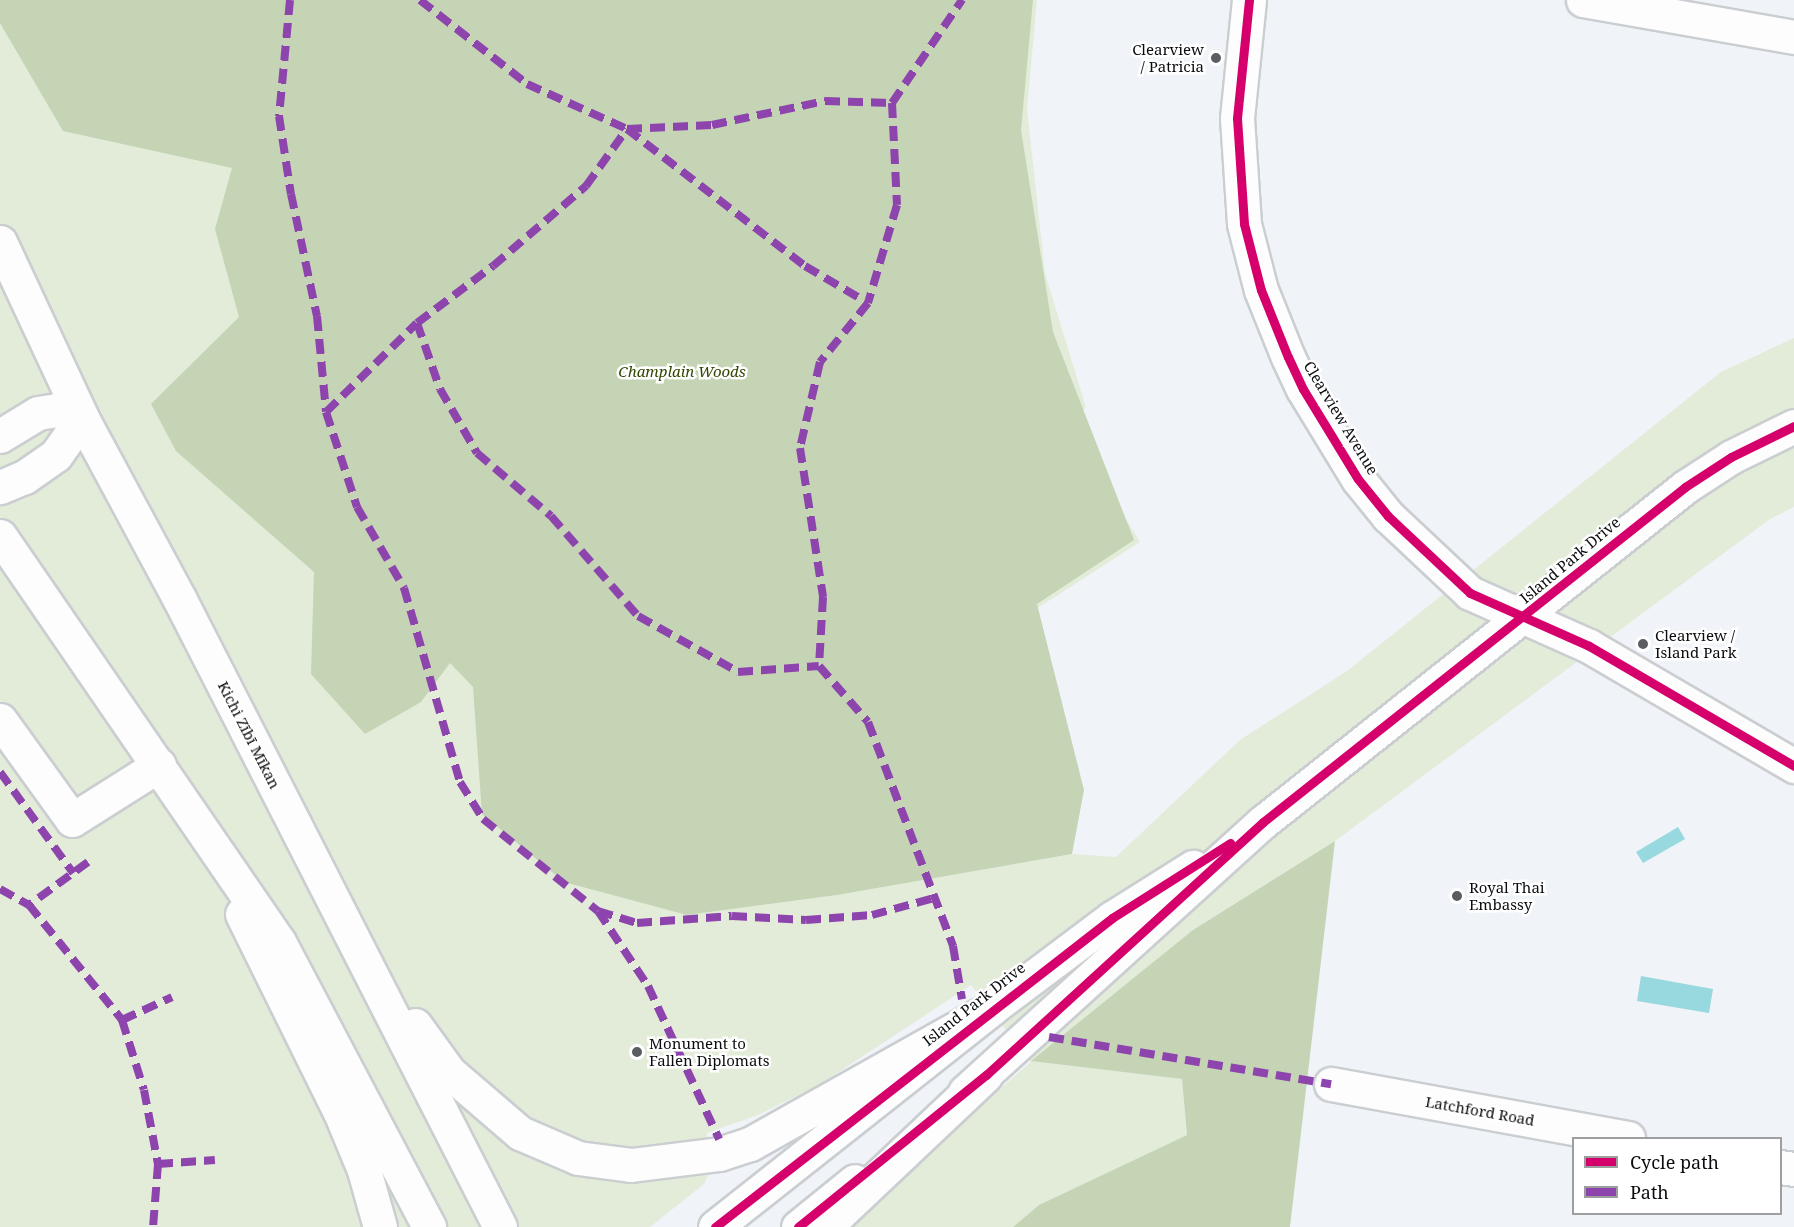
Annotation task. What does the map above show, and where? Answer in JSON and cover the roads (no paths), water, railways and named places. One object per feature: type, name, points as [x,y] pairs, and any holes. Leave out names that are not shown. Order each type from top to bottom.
[{"type":"main road","name":"Clearview Avenue","points":[[1250,0],[1239,87],[1239,191],[1261,290],[1288,357],[1338,450],[1388,516],[1470,593],[1589,646],[1794,766]]},
{"type":"main road","points":[[1583,0],[1794,38]]},
{"type":"main road","name":"Kichi Zībī Mīkan","points":[[0,242],[82,418],[179,598],[500,1227]]},
{"type":"main road","points":[[0,436],[38,412],[57,410],[82,418],[56,455],[24,477],[0,487]]},
{"type":"main road","name":"Island Park Drive","points":[[798,1227],[986,1075],[1263,822],[1526,616],[1685,487],[1731,457],[1794,426]]},
{"type":"main road","points":[[0,536],[279,942],[429,1227]]},
{"type":"main road","points":[[0,720],[72,820],[159,765]]},
{"type":"main road","name":"Island Park Drive","points":[[716,1227],[992,1008],[1112,918],[1263,822]]},
{"type":"main road","points":[[212,843],[257,948],[340,1112],[364,1170],[380,1227]]},
{"type":"main road","points":[[314,864],[425,1040],[449,1072],[520,1133],[578,1158],[631,1165],[662,1164],[719,1154],[750,1144],[992,1008]]},
{"type":"main road","points":[[825,1227],[986,1075]]},
{"type":"main road","name":"Latchford Road","points":[[1331,1084],[1622,1137]]},
{"type":"water","points":[[1678,827],[1685,839],[1643,863],[1636,852]]},
{"type":"water","points":[[1641,976],[1713,989],[1709,1013],[1637,1001]]},
{"type":"place","name":"Clearview / Patricia","points":[[1216,58]]},
{"type":"place","name":"Clearview / Island Park","points":[[1643,644]]},
{"type":"place","name":"Royal Thai Embassy","points":[[1457,896]]},
{"type":"place","name":"Monument to Fallen Diplomats","points":[[637,1052]]},
{"type":"park label","name":"Champlain Woods","points":[[682,372]]}]
